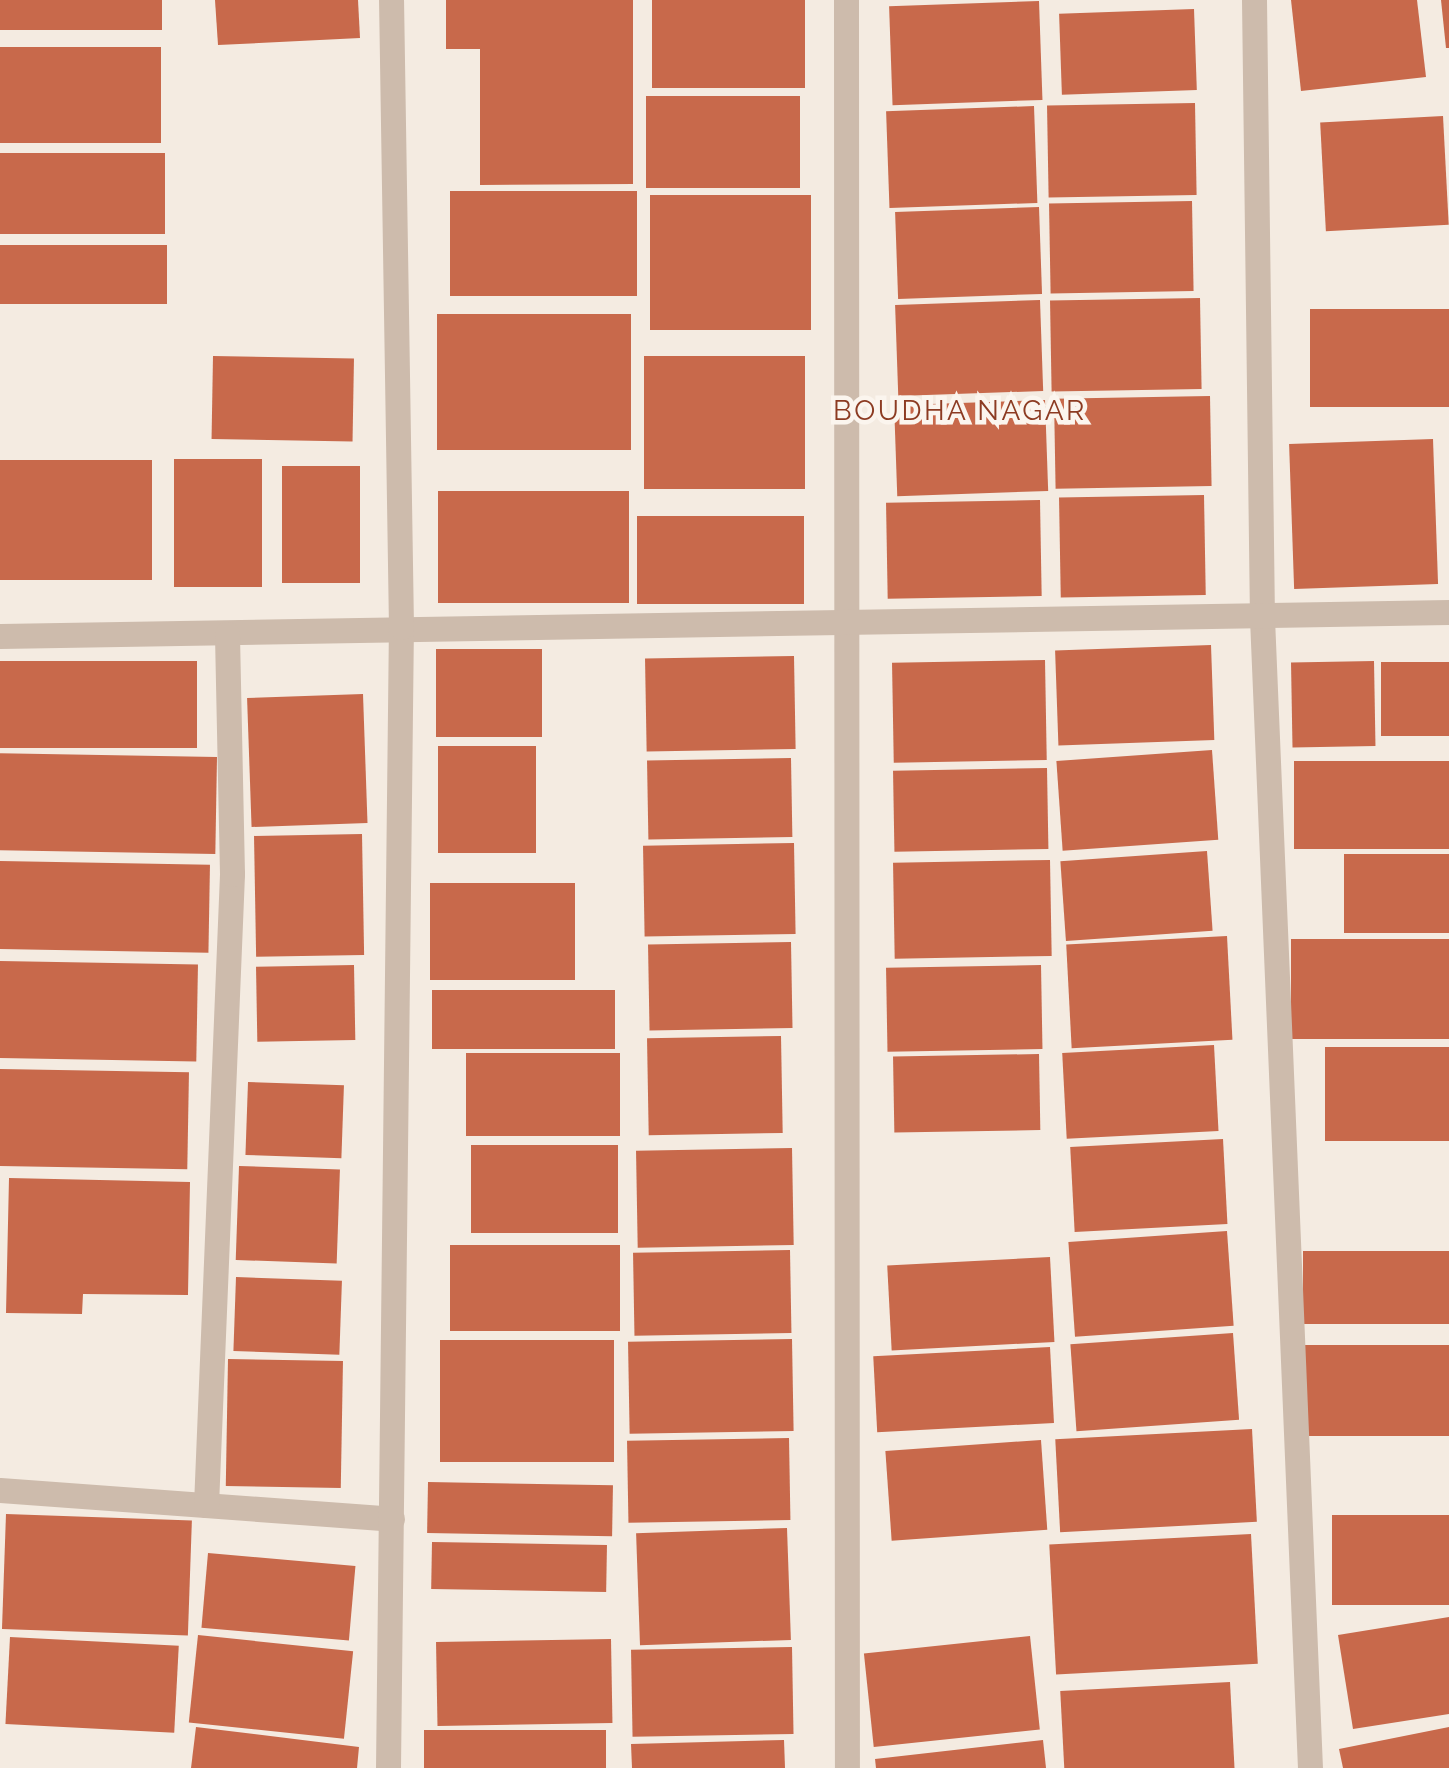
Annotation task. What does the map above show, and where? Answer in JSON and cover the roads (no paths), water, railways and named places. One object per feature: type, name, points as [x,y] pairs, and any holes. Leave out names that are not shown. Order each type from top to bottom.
[{"type":"street","points":[[388,1768],[401,627],[391,0]]},
{"type":"street","points":[[846,0],[850,618],[847,1768]]},
{"type":"street","points":[[1254,0],[1262,618],[1310,1768]]},
{"type":"street","points":[[0,636],[850,618],[1262,618],[1449,612]]},
{"type":"street","points":[[206,1505],[232,874],[228,634]]},
{"type":"street","points":[[0,1490],[392,1519]]},
{"type":"district","name":"BOUDHA NAGAR","points":[[960,411]]}]
